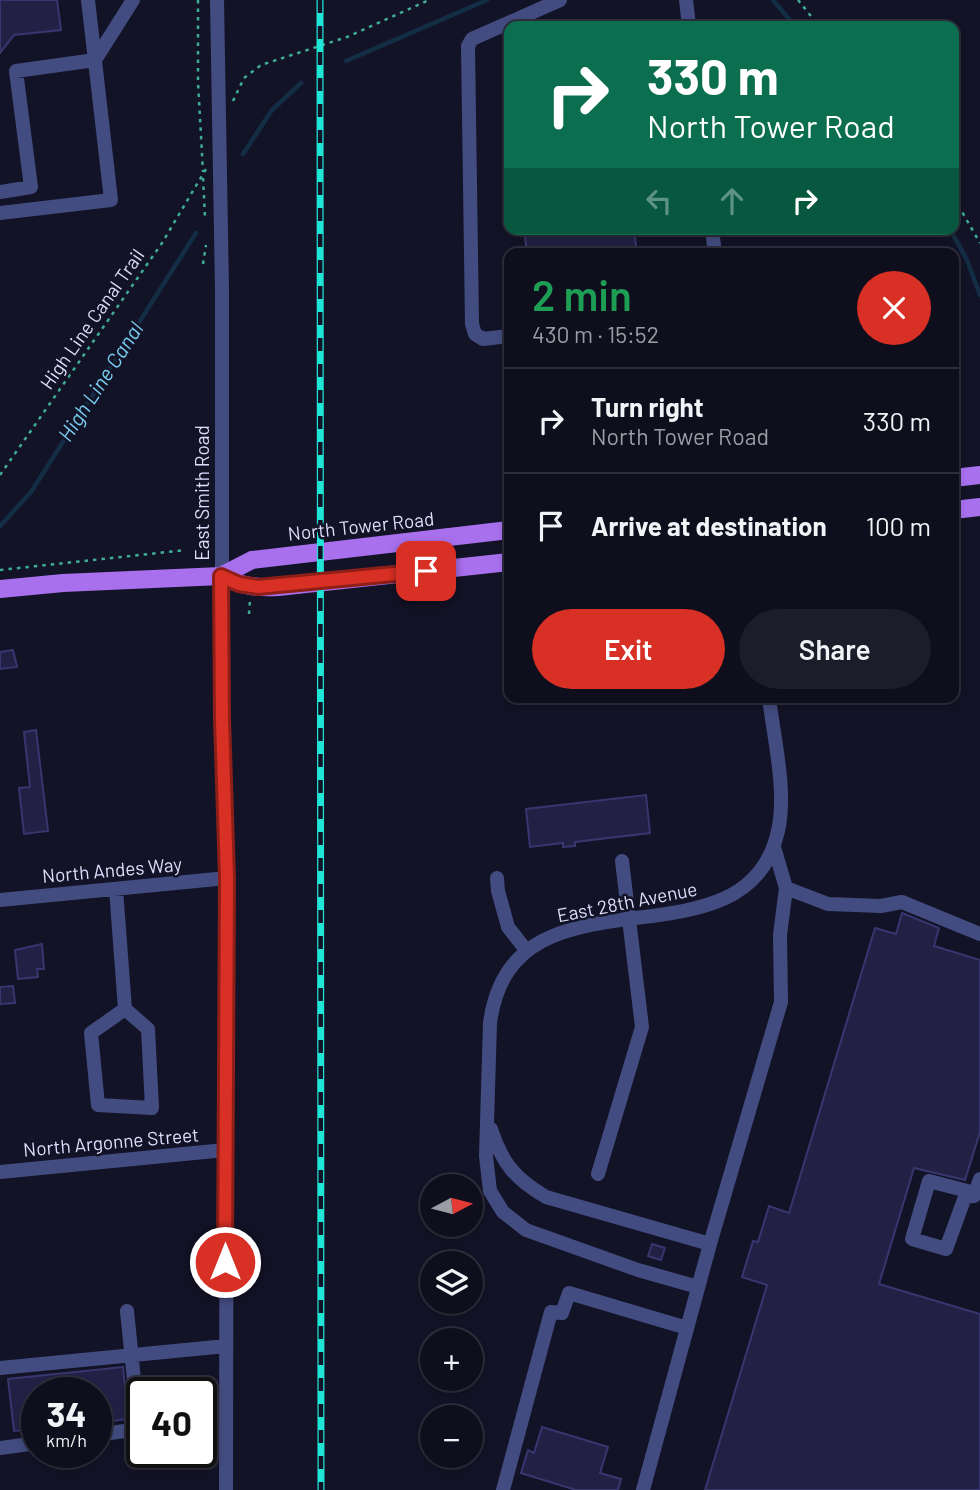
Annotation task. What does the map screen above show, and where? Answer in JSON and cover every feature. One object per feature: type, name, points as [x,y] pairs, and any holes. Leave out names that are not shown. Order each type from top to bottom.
[{"type":"main road","points":[[959,477],[980,475]]},
{"type":"main road","points":[[959,509],[980,507]]},
{"type":"main road","name":"North Tower Road","points":[[221,576],[237,566],[264,558],[504,531]]},
{"type":"main road","name":"North Tower Road","points":[[0,589],[63,583],[221,576],[251,587],[278,587],[504,563]]},
{"type":"street","points":[[0,213],[111,200],[88,0]]},
{"type":"street","points":[[0,192],[32,187],[16,71],[95,60],[133,0]]},
{"type":"street","name":"East Smith Road","points":[[217,0],[222,290],[222,719],[227,878],[226,1490]]},
{"type":"street","points":[[513,21],[560,0]]},
{"type":"street","points":[[686,0],[688,21]]},
{"type":"street","points":[[504,25],[472,39],[468,46],[472,324],[475,334],[483,339],[504,337]]},
{"type":"street","name":"East 28th Avenue","points":[[526,950],[568,930],[705,907],[734,894],[757,875],[774,847],[781,817],[770,703]]},
{"type":"street","points":[[643,1490],[710,1244],[781,1002],[780,935],[786,888],[774,847]]},
{"type":"street","points":[[598,1174],[642,1027],[622,862]]},
{"type":"street","name":"North Andes Way","points":[[0,900],[227,878]]},
{"type":"street","points":[[497,878],[508,927],[526,950],[504,975],[492,1007],[486,1156],[490,1191],[503,1212],[526,1230],[638,1270],[698,1287]]},
{"type":"street","points":[[786,888],[828,904],[881,906],[902,902],[980,934]]},
{"type":"street","points":[[116,889],[125,1009],[148,1030],[152,1108],[98,1105],[90,1033],[125,1009]]},
{"type":"street","points":[[488,1121],[498,1151],[510,1170],[527,1186],[546,1197],[710,1244]]},
{"type":"street","name":"North Argonne Street","points":[[0,1172],[225,1150]]},
{"type":"street","points":[[975,1194],[929,1181],[912,1239],[946,1249],[965,1198],[974,1196],[975,1194],[980,1179]]},
{"type":"street","points":[[503,1490],[551,1312],[562,1313],[569,1293],[687,1328]]},
{"type":"street","points":[[112,1433],[139,1429],[127,1311]]},
{"type":"street","points":[[0,1368],[226,1346]]},
{"type":"street","points":[[0,1448],[21,1445]]},
{"type":"path","points":[[198,0],[198,82],[205,216]]},
{"type":"path","points":[[244,78],[261,65],[347,37],[429,0]]},
{"type":"path","points":[[798,0],[815,21]]},
{"type":"path","name":"High Line Canal Trail","points":[[0,475],[162,243],[203,176]]},
{"type":"path","points":[[959,207],[980,243]]},
{"type":"path","points":[[203,264],[207,243]]},
{"type":"path","points":[[0,570],[186,550]]},
{"type":"building","points":[[0,0],[57,0],[61,30],[14,35],[0,53]]},
{"type":"building","points":[[525,235],[635,235],[636,248],[526,248]]},
{"type":"building","points":[[13,650],[17,667],[0,669],[0,652]]},
{"type":"building","points":[[36,730],[48,831],[24,834],[19,788],[30,787],[24,732]]},
{"type":"building","points":[[646,795],[650,833],[575,842],[575,846],[563,847],[563,843],[530,847],[526,809]]},
{"type":"building","points":[[902,913],[939,928],[934,946],[980,960],[980,1132],[965,1180],[914,1168],[879,1284],[980,1314],[980,1490],[705,1490],[767,1285],[742,1277],[753,1241],[758,1242],[769,1206],[789,1213],[875,928],[896,934]]},
{"type":"building","points":[[42,944],[44,969],[37,969],[38,977],[18,979],[15,950]]},
{"type":"building","points":[[13,986],[15,1003],[0,1004],[0,987]]},
{"type":"building","points":[[652,1244],[665,1248],[661,1260],[648,1256]]},
{"type":"building","points":[[123,1367],[126,1419],[112,1421],[112,1377],[27,1377]]},
{"type":"building","points":[[21,1378],[21,1430],[14,1431],[8,1379]]},
{"type":"building","points":[[542,1427],[608,1447],[600,1473],[621,1479],[618,1490],[576,1490],[521,1473],[528,1450],[534,1453]]},
{"type":"waterway","name":"High Line Canal","points":[[346,61],[487,0]]},
{"type":"waterway","name":"High Line Canal","points":[[773,0],[791,21]]},
{"type":"waterway","name":"High Line Canal","points":[[243,154],[272,110],[301,83]]},
{"type":"waterway","name":"High Line Canal","points":[[0,526],[31,492],[196,233]]},
{"type":"waterway","name":"High Line Canal","points":[[953,235],[967,260],[980,295]]},
{"type":"railway","points":[[320,0],[321,1490]]},
{"type":"route","points":[[225,1262],[227,878],[221,576],[251,587],[278,587],[426,571]]}]
